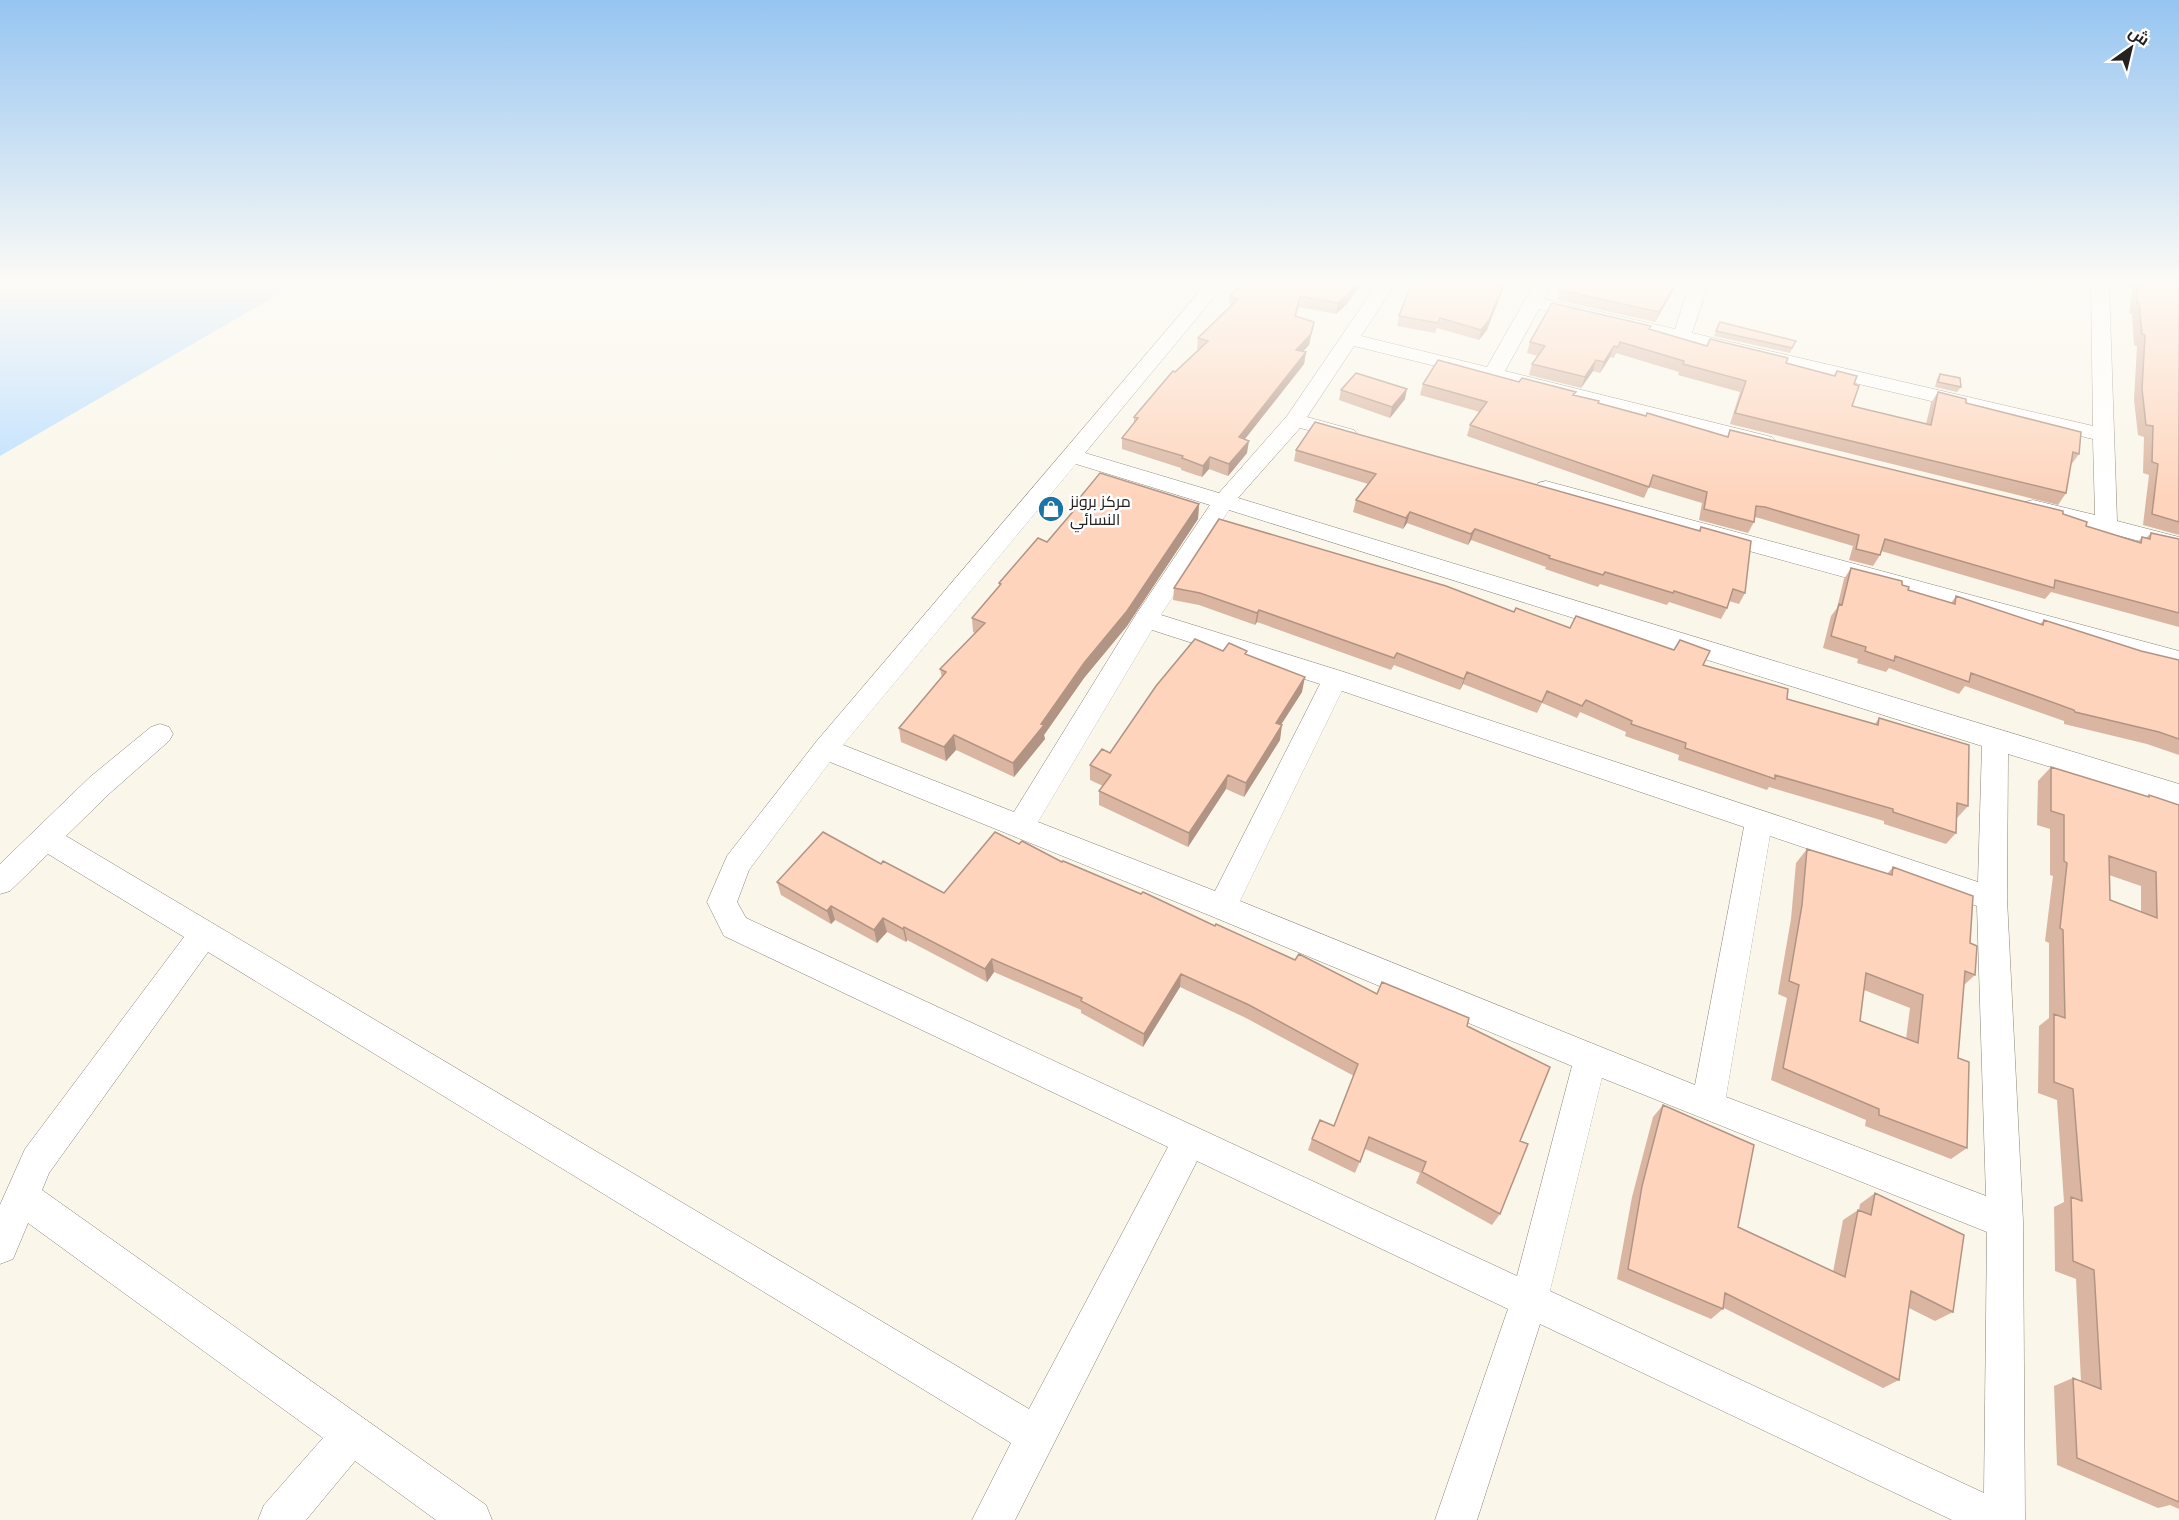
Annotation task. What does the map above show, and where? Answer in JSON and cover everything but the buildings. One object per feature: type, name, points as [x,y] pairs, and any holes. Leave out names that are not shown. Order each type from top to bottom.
[{"type":"street","points":[[1157,355],[825,749],[737,864],[722,903],[735,927],[1997,1520]]},
{"type":"street","points":[[1020,827],[1146,619],[1224,501],[1294,420],[1339,355]]},
{"type":"street","points":[[1415,355],[1782,445]]},
{"type":"street","points":[[1493,374],[1504,355]]},
{"type":"street","points":[[1763,355],[2103,435]]},
{"type":"street","points":[[2101,355],[2106,525]]},
{"type":"street","points":[[1099,391],[1135,381]]},
{"type":"street","points":[[1294,420],[1364,439]]},
{"type":"street","points":[[1072,456],[1224,501],[1995,741],[2179,795]]},
{"type":"street","points":[[1524,482],[2179,660]]},
{"type":"street","points":[[2014,502],[2179,544]]},
{"type":"street","points":[[1146,619],[1335,679],[1992,899]]},
{"type":"street","points":[[1222,907],[1335,679]]},
{"type":"street","points":[[0,882],[100,785],[160,734]]},
{"type":"street","points":[[1995,741],[1992,899],[2005,1221],[2004,1520]]},
{"type":"street","points":[[825,749],[1222,907],[1708,1106],[2005,1221]]},
{"type":"street","points":[[1708,1106],[1759,821]]},
{"type":"street","points":[[45,838],[1036,1436]]},
{"type":"street","points":[[0,1246],[37,1161],[204,934]]},
{"type":"street","points":[[1456,1520],[1530,1299],[1591,1057]]},
{"type":"street","points":[[993,1520],[1190,1140]]},
{"type":"street","points":[[21,1197],[471,1520]]},
{"type":"street","points":[[279,1520],[352,1434]]},
{"type":"water","points":[[0,355],[174,355],[0,456]]},
{"type":"place","name":"مركز برونز النسائي","points":[[1051,509]]}]
